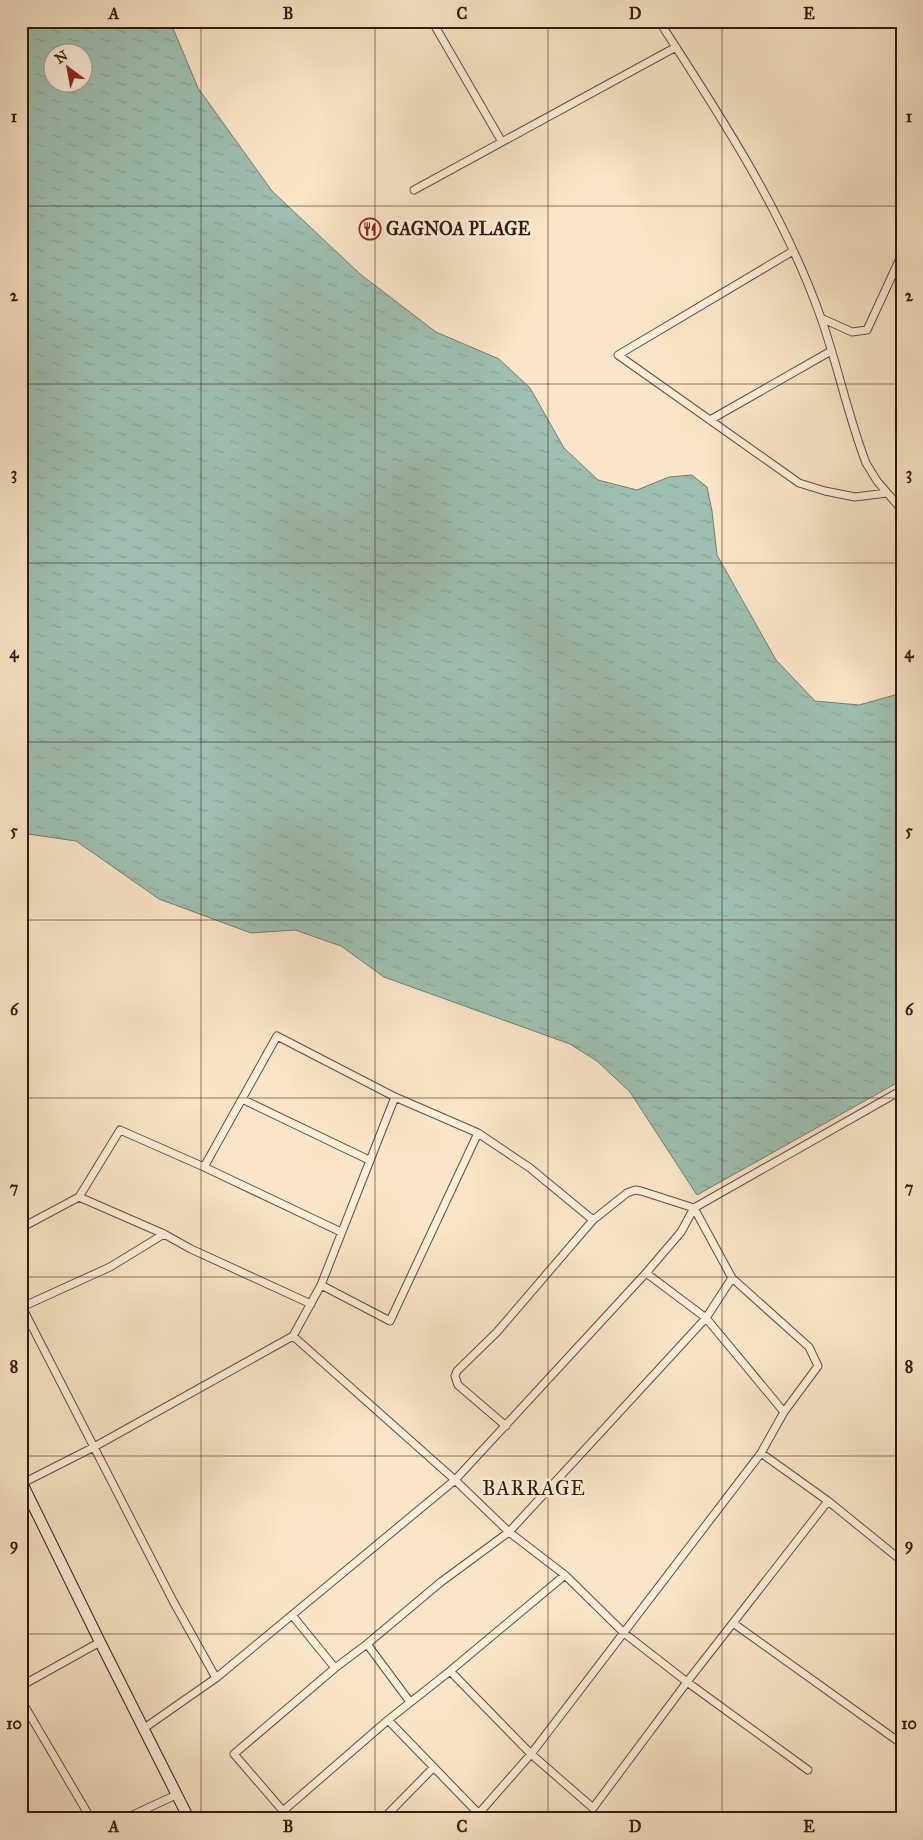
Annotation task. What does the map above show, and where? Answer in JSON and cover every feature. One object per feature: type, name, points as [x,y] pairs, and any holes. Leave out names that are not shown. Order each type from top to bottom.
[{"type":"street","points":[[432,21],[502,142]]},
{"type":"street","points":[[659,21],[704,90],[732,138],[793,251],[821,318],[866,464],[902,510]]},
{"type":"street","points":[[414,190],[676,47]]},
{"type":"street","points":[[793,251],[618,355],[799,483],[855,497],[887,493]]},
{"type":"street","points":[[821,318],[852,332],[867,330],[902,254]]},
{"type":"street","points":[[710,420],[830,351]]},
{"type":"street","points":[[204,1167],[277,1036],[395,1097],[478,1133],[530,1168],[593,1220]]},
{"type":"street","points":[[143,1729],[216,1678],[455,1480],[646,1273],[681,1232],[694,1208],[902,1090]]},
{"type":"street","points":[[189,1819],[22,1483],[94,1447],[293,1336],[321,1285],[395,1097]]},
{"type":"street","points":[[242,1099],[369,1160]]},
{"type":"street","points":[[21,1228],[79,1197],[120,1130],[204,1167],[341,1232]]},
{"type":"street","points":[[321,1285],[390,1321],[478,1133]]},
{"type":"street","points":[[388,1720],[434,1767],[476,1816],[531,1754],[762,1453],[784,1412],[818,1366],[809,1347],[732,1278],[694,1208],[635,1190],[627,1193],[593,1220],[496,1332],[456,1372],[455,1376],[458,1385],[506,1426]]},
{"type":"street","points":[[79,1197],[164,1234],[191,1250],[311,1304]]},
{"type":"street","points":[[164,1234],[110,1267],[22,1306],[173,1601],[216,1678]]},
{"type":"street","points":[[646,1273],[706,1318],[784,1412]]},
{"type":"street","points":[[290,1819],[234,1754],[335,1668],[442,1582],[510,1532],[706,1318],[732,1278]]},
{"type":"street","points":[[293,1336],[455,1480],[510,1532],[565,1575],[624,1633],[687,1682],[808,1770]]},
{"type":"street","points":[[762,1453],[828,1501],[902,1561]]},
{"type":"street","points":[[450,1670],[531,1754],[593,1808],[687,1682],[828,1501]]},
{"type":"street","points":[[283,1811],[388,1720],[565,1575]]},
{"type":"street","points":[[292,1615],[335,1668]]},
{"type":"street","points":[[733,1623],[902,1744]]},
{"type":"street","points":[[21,1686],[100,1642]]},
{"type":"street","points":[[367,1644],[410,1702]]},
{"type":"street","points":[[21,1700],[91,1819]]},
{"type":"street","points":[[383,1819],[434,1767]]},
{"type":"street","points":[[124,1819],[176,1795]]},
{"type":"water","points":[[21,21],[170,21],[198,88],[272,191],[360,274],[436,332],[499,359],[530,388],[564,448],[598,480],[637,490],[669,477],[692,475],[707,487],[717,555],[776,660],[815,701],[859,705],[902,693],[902,1080],[697,1195],[630,1092],[597,1061],[570,1044],[384,977],[341,946],[295,930],[251,933],[159,899],[76,841],[21,833],[21,328],[28,208],[21,175]]},
{"type":"waterway","points":[[898,1819],[902,1817]]},
{"type":"place","name":"GAGNOA PLAGE","points":[[370,229]]},
{"type":"district","name":"BARRAGE","points":[[534,1488]]}]
